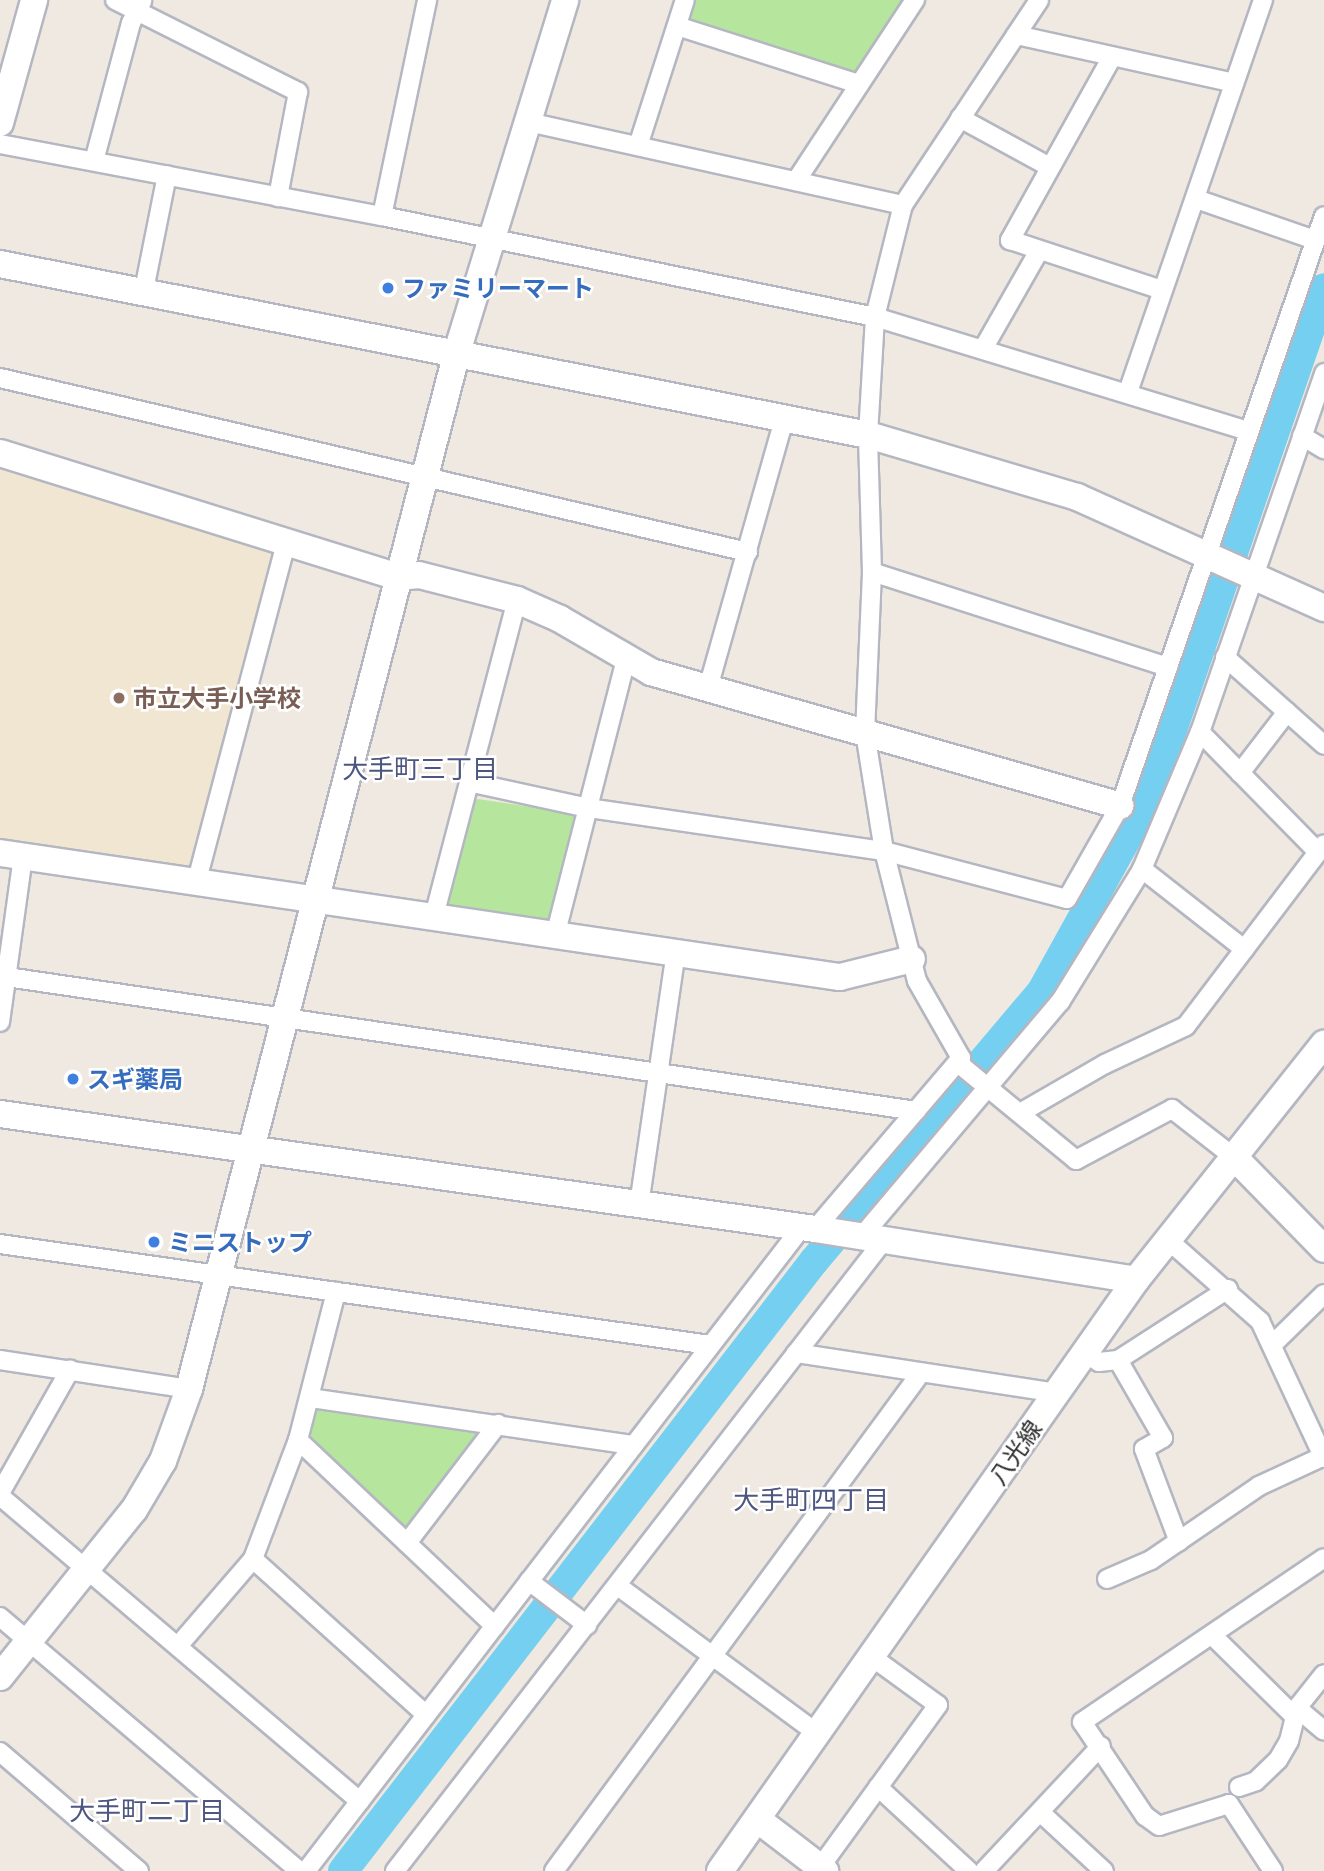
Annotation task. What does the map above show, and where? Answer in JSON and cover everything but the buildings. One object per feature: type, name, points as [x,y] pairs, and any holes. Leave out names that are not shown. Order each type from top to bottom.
[{"type":"street","points":[[0,124],[34,0]]},
{"type":"street","points":[[115,0],[141,6],[298,92],[278,197]]},
{"type":"street","points":[[382,216],[427,0]]},
{"type":"street","points":[[0,1677],[134,1510],[163,1461],[189,1389],[457,352],[565,0]]},
{"type":"street","points":[[638,146],[685,0]]},
{"type":"street","points":[[796,181],[915,0]]},
{"type":"street","points":[[306,1871],[495,1626],[532,1583],[710,1345],[808,1228],[961,1065],[961,1058],[917,981],[884,851],[865,733],[872,572],[868,435],[876,317],[903,205],[1039,0]]},
{"type":"street","points":[[1128,391],[1264,0]]},
{"type":"street","points":[[94,161],[131,23],[141,6]]},
{"type":"street","points":[[677,26],[859,84]]},
{"type":"street","points":[[1016,35],[1234,83]]},
{"type":"street","points":[[1112,58],[1010,240],[1162,290]]},
{"type":"street","points":[[960,118],[1050,167]]},
{"type":"street","points":[[528,122],[903,205]]},
{"type":"street","points":[[0,144],[382,216],[876,317],[1128,391],[1248,431]]},
{"type":"street","points":[[144,290],[167,175]]},
{"type":"street","points":[[1196,199],[1315,240]]},
{"type":"street","points":[[468,782],[588,808],[884,851],[1067,900],[1120,806],[1211,554],[1248,431],[1324,216]]},
{"type":"street","points":[[983,349],[1039,251]]},
{"type":"street","points":[[0,264],[144,290],[868,435],[1077,497],[1211,554],[1324,608]]},
{"type":"street","points":[[395,1871],[583,1622],[618,1586],[796,1353],[873,1238],[985,1085],[1060,1002],[1142,869],[1200,732],[1250,572],[1324,373]]},
{"type":"street","points":[[0,378],[748,552]]},
{"type":"street","points":[[708,688],[784,419]]},
{"type":"street","points":[[1302,436],[1324,449]]},
{"type":"street","points":[[0,453],[398,577],[419,575],[517,600],[560,619],[626,660],[708,688],[1120,806]]},
{"type":"street","points":[[198,880],[286,542]]},
{"type":"street","points":[[872,572],[1168,667]]},
{"type":"street","points":[[434,916],[517,600]]},
{"type":"street","points":[[1225,657],[1324,745]]},
{"type":"street","points":[[556,932],[626,660]]},
{"type":"street","points":[[1240,773],[1287,712]]},
{"type":"street","points":[[1020,1114],[1105,1064],[1186,1026],[1321,848],[1200,732]]},
{"type":"street","points":[[0,1022],[12,854],[556,932],[840,977],[912,959]]},
{"type":"street","points":[[1142,869],[1244,949]]},
{"type":"street","points":[[639,1205],[676,950]]},
{"type":"street","points":[[3,976],[916,1111]]},
{"type":"street","name":"八光線","points":[[720,1871],[1136,1280],[1324,1044]]},
{"type":"street","points":[[961,1065],[1076,1160],[1172,1109],[1235,1158],[1324,1249]]},
{"type":"street","points":[[0,1114],[808,1228],[1136,1280]]},
{"type":"street","points":[[1107,1579],[1151,1560],[1259,1486],[1324,1457],[1274,1343],[1260,1321],[1228,1289],[1168,1240]]},
{"type":"street","points":[[0,1244],[710,1345]]},
{"type":"street","points":[[1084,1352],[1099,1362],[1118,1360],[1228,1289]]},
{"type":"street","points":[[178,1646],[253,1559],[299,1440],[335,1292]]},
{"type":"street","points":[[1274,1343],[1324,1294]]},
{"type":"street","points":[[796,1353],[1056,1393]]},
{"type":"street","points":[[0,1360],[189,1389]]},
{"type":"street","points":[[1118,1360],[1163,1437],[1144,1449],[1179,1542]]},
{"type":"street","points":[[70,1370],[0,1494],[360,1801]]},
{"type":"street","points":[[554,1871],[920,1374]]},
{"type":"street","points":[[310,1398],[634,1445]]},
{"type":"street","points":[[407,1543],[498,1424]]},
{"type":"street","points":[[299,1440],[495,1626]]},
{"type":"street","points":[[1273,1871],[1229,1804],[1159,1826],[1152,1821],[1082,1721],[1213,1636],[1324,1558]]},
{"type":"street","points":[[253,1559],[426,1715]]},
{"type":"street","points":[[532,1583],[583,1622]]},
{"type":"street","points":[[618,1586],[817,1733]]},
{"type":"street","points":[[0,1617],[299,1871]]},
{"type":"street","points":[[1213,1636],[1296,1712],[1324,1731]]},
{"type":"street","points":[[757,1819],[823,1868],[938,1705],[872,1657]]},
{"type":"street","points":[[1240,1787],[1256,1781],[1278,1760],[1289,1741],[1296,1712],[1324,1674]]},
{"type":"street","points":[[984,1871],[1101,1746]]},
{"type":"street","points":[[0,1752],[139,1871]]},
{"type":"street","points":[[878,1787],[969,1871]]},
{"type":"street","points":[[1040,1812],[1104,1871]]},
{"type":"shaded area","name":"市立大手小学校","points":[[0,462],[271,548],[276,556],[194,864],[189,869],[0,841]]},
{"type":"green space","points":[[693,0],[903,0],[853,74],[685,22]]},
{"type":"green space","points":[[478,799],[573,813],[577,818],[552,916],[546,920],[450,906],[447,900],[471,802]]},
{"type":"green space","points":[[319,1407],[475,1430],[480,1441],[410,1531],[403,1531],[309,1440],[313,1411]]},
{"type":"waterway","points":[[343,1871],[814,1261],[1042,991],[1148,800],[1324,288]]},
{"type":"place","name":"ファミリーマート","points":[[388,288]]},
{"type":"place","name":"市立大手小学校","points":[[119,698]]},
{"type":"place","name":"スギ薬局","points":[[73,1079]]},
{"type":"place","name":"ミニストップ","points":[[154,1242]]},
{"type":"district","name":"大手町三丁目","points":[[420,769]]},
{"type":"district","name":"大手町四丁目","points":[[811,1500]]},
{"type":"district","name":"大手町二丁目","points":[[147,1811]]}]
